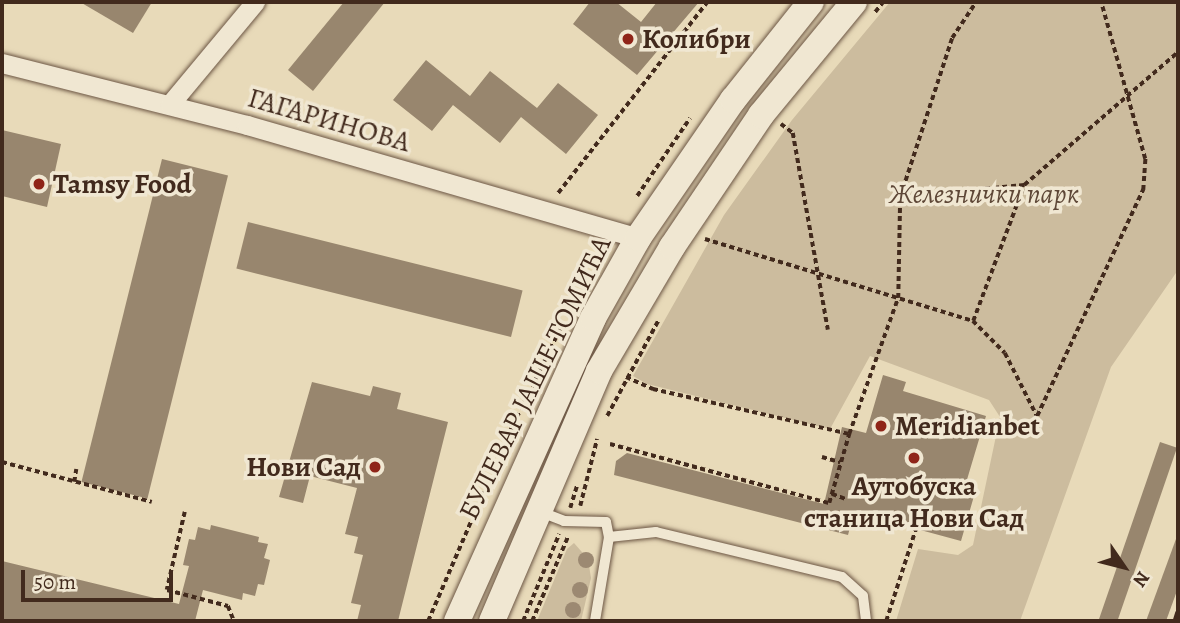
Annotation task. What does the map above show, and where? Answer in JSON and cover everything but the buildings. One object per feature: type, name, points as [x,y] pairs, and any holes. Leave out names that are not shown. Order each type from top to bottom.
[{"type":"main road","name":"БУЛЕВАР ЈАШЕ ТОМИЋА","points":[[457,621],[593,318],[638,238],[733,100],[811,2]]},
{"type":"main road","name":"БУЛЕВАР ЈАШЕ ТОМИЋА","points":[[492,621],[537,510],[599,371],[672,247],[761,115],[864,11]]},
{"type":"street","points":[[170,104],[256,2]]},
{"type":"street","name":"ГАГАРИНОВА","points":[[2,63],[170,104],[638,238]]},
{"type":"lane","points":[[537,510],[564,522],[606,522],[609,537],[595,621]]},
{"type":"lane","points":[[609,537],[656,532],[842,577],[863,596],[866,621]]},
{"type":"path","points":[[558,193],[706,2]]},
{"type":"path","points":[[864,11],[877,2]]},
{"type":"path","points":[[864,11],[883,2]]},
{"type":"path","points":[[610,444],[829,503],[849,434],[898,298],[900,197],[952,38],[976,2]]},
{"type":"path","points":[[703,238],[972,321],[1005,353],[1037,416],[1143,190],[1145,159],[1101,2]]},
{"type":"path","points":[[972,321],[1024,185],[1128,98],[1178,52]]},
{"type":"path","points":[[774,135],[789,115]]},
{"type":"path","points":[[782,124],[793,133],[828,330]]},
{"type":"path","points":[[900,197],[1024,185]]},
{"type":"path","points":[[699,250],[710,227]]},
{"type":"path","points":[[653,317],[601,422],[665,309]]},
{"type":"path","points":[[626,377],[653,389],[849,434]]},
{"type":"path","points":[[523,621],[564,522],[593,433]]},
{"type":"path","points":[[822,457],[840,462]]},
{"type":"path","points":[[2,462],[152,502]]},
{"type":"path","points":[[74,482],[76,469]]},
{"type":"path","points":[[832,494],[846,499]]},
{"type":"path","points":[[186,512],[167,590],[228,606],[234,621]]},
{"type":"path","points":[[886,621],[915,528]]},
{"type":"green space","name":"Железнички парк","points":[[890,2],[1178,2],[1178,270],[1111,367],[1020,621],[896,621],[918,549],[958,555],[973,545],[1000,417],[989,400],[870,356],[830,429],[647,384],[633,376],[724,215],[792,120]]},
{"type":"green space","points":[[574,543],[588,559],[591,578],[581,621],[537,621],[567,549]]},
{"type":"railway","points":[[1175,621],[1178,611]]},
{"type":"place","name":"Колибри","points":[[628,39]]},
{"type":"place","name":"Tamsy Food","points":[[39,184]]},
{"type":"place","name":"Meridianbet","points":[[881,426]]},
{"type":"place","name":"Аутобуска станица Нови Сад","points":[[914,458]]},
{"type":"place","name":"Нови Сад","points":[[375,467]]}]
